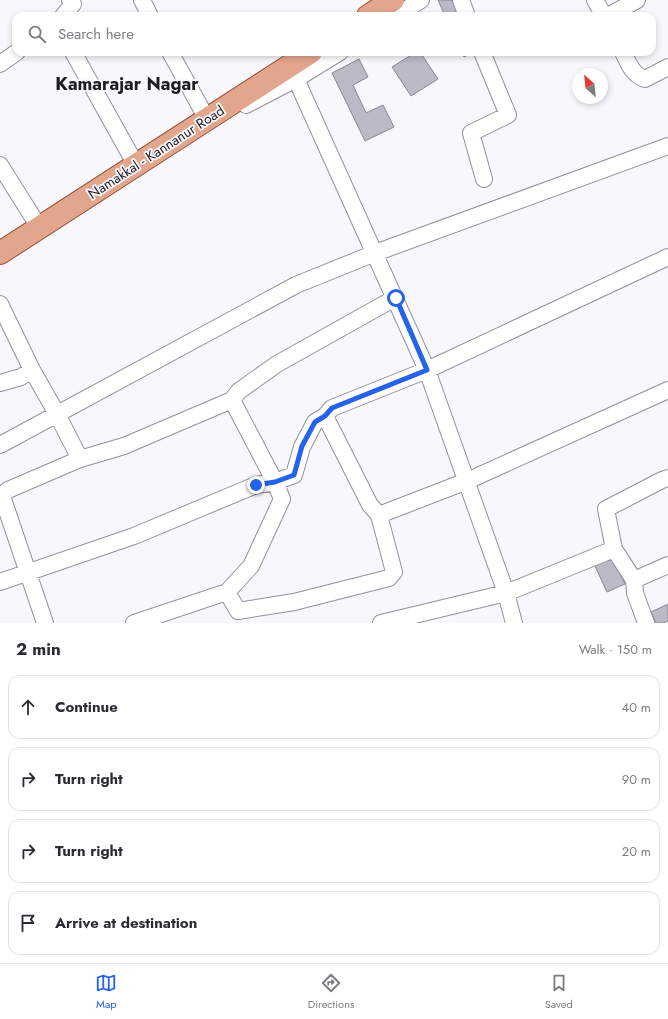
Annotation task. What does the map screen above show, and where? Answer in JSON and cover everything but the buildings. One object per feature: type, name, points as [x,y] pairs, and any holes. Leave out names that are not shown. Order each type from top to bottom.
[{"type":"main road","points":[[374,12],[392,0]]},
{"type":"main road","name":"Namakkal - Kannanur Road","points":[[0,253],[305,56]]},
{"type":"street","points":[[66,12],[73,4],[70,0]]},
{"type":"street","points":[[142,0],[148,12]]},
{"type":"street","points":[[402,12],[421,0]]},
{"type":"street","points":[[461,0],[466,12]]},
{"type":"street","points":[[595,0],[602,12]]},
{"type":"street","points":[[615,12],[637,0]]},
{"type":"street","points":[[0,64],[12,56]]},
{"type":"street","points":[[75,56],[136,165]]},
{"type":"street","points":[[173,56],[214,114],[236,109],[296,79],[333,56]]},
{"type":"street","points":[[484,56],[508,115],[471,133],[484,179]]},
{"type":"street","points":[[625,56],[630,67],[638,77],[645,78],[668,67]]},
{"type":"street","points":[[296,79],[396,298],[427,370],[506,593],[514,623]]},
{"type":"street","points":[[0,446],[296,285],[375,253],[668,146]]},
{"type":"street","points":[[0,165],[40,227]]},
{"type":"street","points":[[0,582],[134,536],[256,485],[275,482],[294,475],[302,446],[315,422],[325,416],[332,408],[427,370],[668,257]]},
{"type":"street","points":[[46,623],[1,496],[8,490],[80,459],[124,446],[232,400],[239,391],[277,364],[396,298]]},
{"type":"street","points":[[0,304],[32,370],[80,459]]},
{"type":"street","points":[[0,383],[21,376],[32,370]]},
{"type":"street","points":[[380,515],[467,481],[668,390]]},
{"type":"street","points":[[134,623],[227,592],[251,566],[282,499],[275,482],[232,400]]},
{"type":"street","points":[[227,592],[238,611],[294,602],[389,578],[394,572],[380,515],[370,505],[325,416]]},
{"type":"street","points":[[646,623],[635,592],[634,580],[614,549],[606,509],[668,478]]},
{"type":"street","points":[[380,623],[506,593],[614,549]]},
{"type":"street","points":[[634,580],[668,565]]},
{"type":"district","name":"Kamarajar Nagar","points":[[127,84]]},
{"type":"route","points":[[256,485],[275,482],[294,475],[302,446],[315,422],[325,416],[332,408],[427,370],[396,298]]}]
